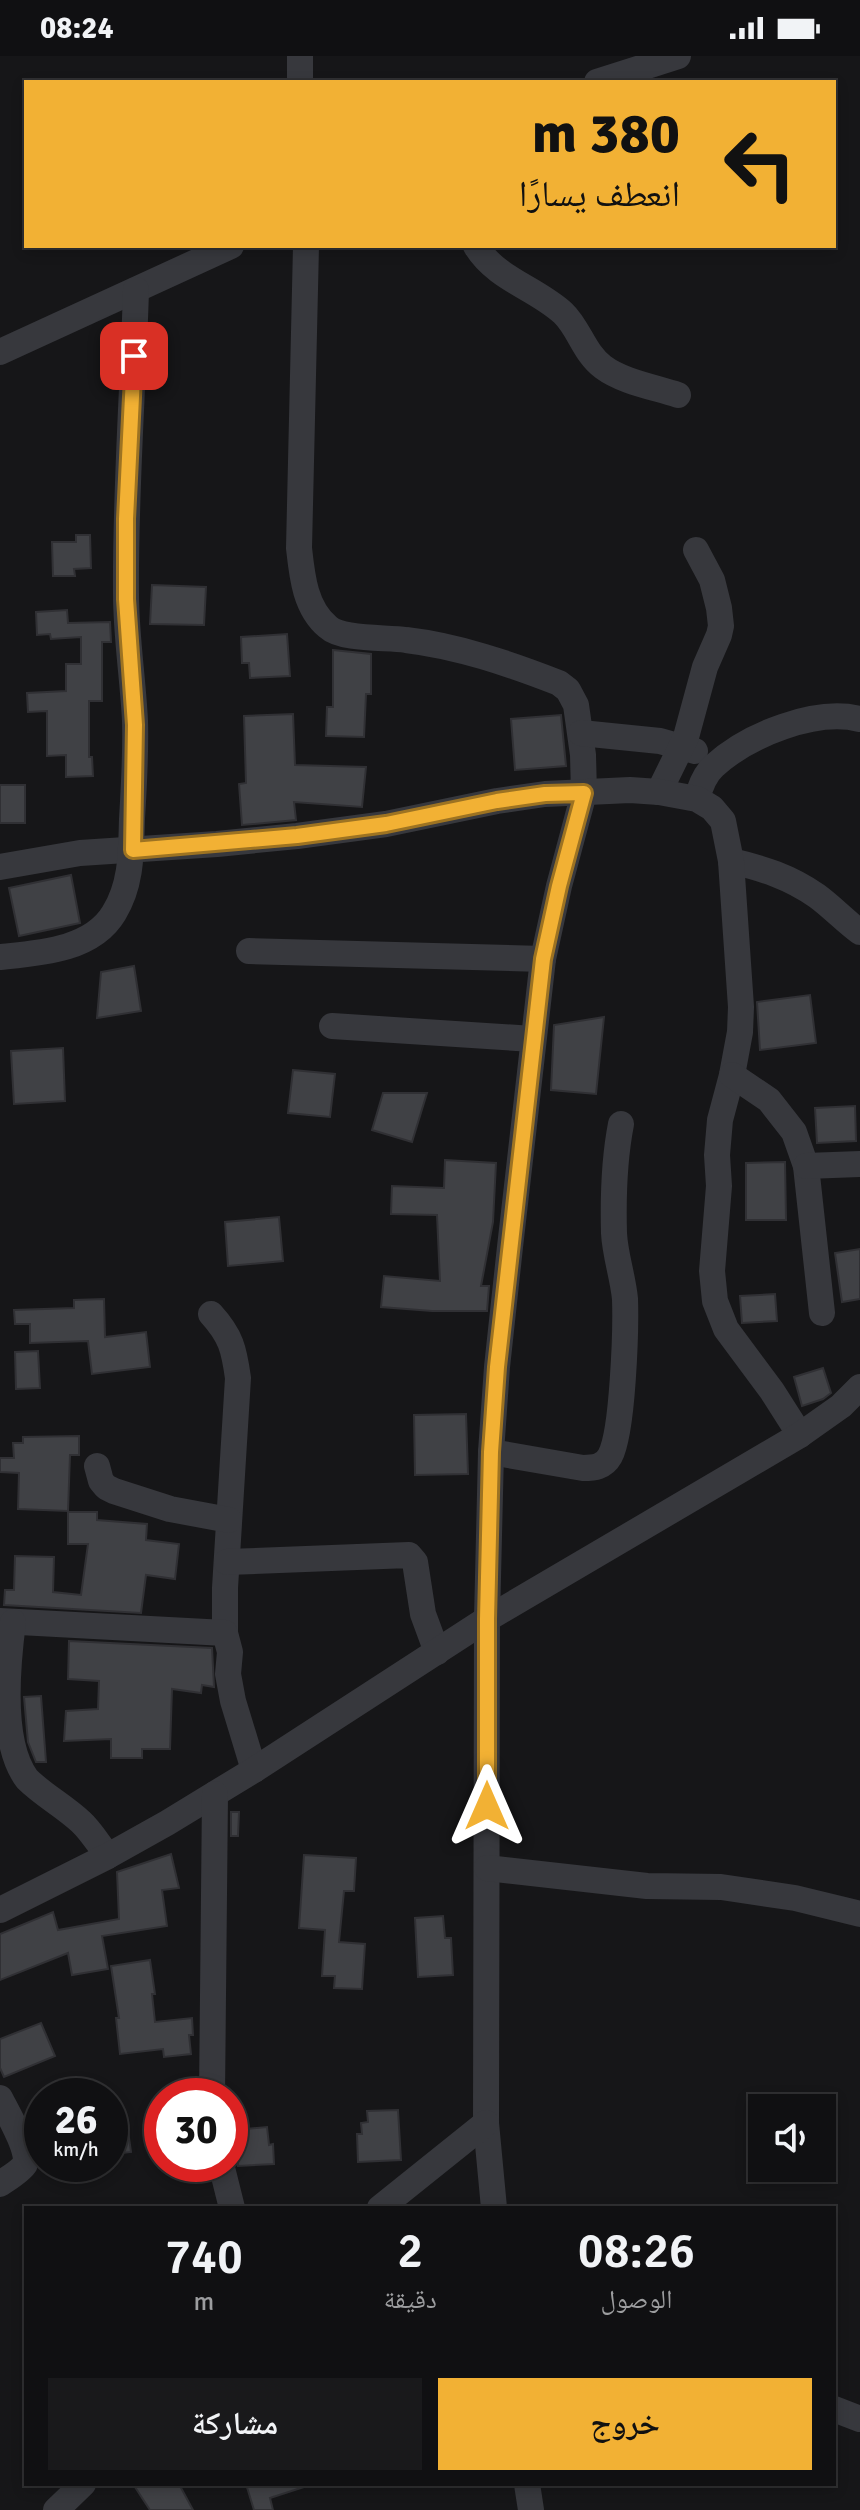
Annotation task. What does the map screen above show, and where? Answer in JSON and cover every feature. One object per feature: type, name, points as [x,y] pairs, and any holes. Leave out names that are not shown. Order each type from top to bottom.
[{"type":"street","points":[[300,56],[300,80]]},
{"type":"street","points":[[603,80],[678,56]]},
{"type":"street","points":[[0,352],[227,248]]},
{"type":"street","points":[[306,248],[299,548],[302,582],[314,610],[329,629],[346,635],[419,641],[462,650],[559,683],[568,690],[576,705],[581,733],[584,793],[543,959],[497,1367],[491,1452],[487,1619],[486,2123],[494,2206]]},
{"type":"street","points":[[478,248],[499,271],[549,300],[567,316],[591,355],[603,367],[619,376],[678,395]]},
{"type":"street","points":[[0,957],[60,948],[102,930],[115,913],[125,891],[133,850],[135,725],[126,583],[126,519],[136,290]]},
{"type":"street","points":[[659,792],[690,726],[705,667],[721,626],[712,580],[696,550]]},
{"type":"street","points":[[697,799],[712,767],[755,740],[802,721],[843,715],[860,719]]},
{"type":"street","points":[[581,733],[660,741],[720,761]]},
{"type":"street","points":[[0,867],[80,853],[297,836],[386,824],[545,794],[659,792],[697,799],[712,808],[723,821],[731,861],[741,1007],[740,1032],[720,1120],[717,1155],[719,1186],[712,1271],[715,1301],[726,1329],[800,1435]]},
{"type":"street","points":[[731,861],[768,870],[788,879],[815,895],[860,932]]},
{"type":"street","points":[[249,951],[543,959]]},
{"type":"street","points":[[332,1026],[533,1039]]},
{"type":"street","points":[[732,1075],[769,1100],[794,1132],[806,1166],[822,1313]]},
{"type":"street","points":[[491,1452],[583,1468],[596,1468],[610,1456],[616,1439],[626,1334],[625,1296],[614,1239],[615,1156],[621,1124]]},
{"type":"street","points":[[806,1166],[860,1164]]},
{"type":"street","points":[[211,1314],[226,1330],[238,1378],[225,1633],[230,1652],[228,1674],[233,1701],[254,1770]]},
{"type":"street","points":[[0,1910],[108,1856],[215,1794],[487,1619],[800,1435],[841,1406],[860,1387]]},
{"type":"street","points":[[97,1466],[101,1481],[114,1491],[170,1509],[229,1520]]},
{"type":"street","points":[[227,1562],[409,1555],[415,1562],[423,1614],[437,1652]]},
{"type":"street","points":[[108,1856],[82,1823],[25,1777],[10,1755],[5,1730],[6,1622],[225,1633]]},
{"type":"street","points":[[212,2078],[215,1794]]},
{"type":"street","points":[[487,1868],[647,1886],[721,1887],[795,1898],[860,1914]]},
{"type":"street","points":[[0,2098],[27,2159],[25,2165],[0,2184]]},
{"type":"street","points":[[382,2206],[486,2123]]},
{"type":"street","points":[[226,2182],[232,2206]]},
{"type":"street","points":[[836,2410],[860,2419]]},
{"type":"street","points":[[527,2486],[531,2510]]},
{"type":"building","points":[[76,535],[90,535],[91,568],[74,569],[75,576],[53,576],[52,542],[76,542]]},
{"type":"building","points":[[152,585],[206,587],[204,625],[150,624]]},
{"type":"building","points":[[67,610],[68,623],[110,622],[111,642],[102,642],[102,701],[89,701],[89,757],[92,757],[93,776],[66,777],[66,755],[47,756],[47,711],[28,712],[27,693],[66,691],[66,664],[81,664],[81,637],[51,639],[50,634],[37,635],[36,612]]},
{"type":"building","points":[[287,634],[290,676],[250,678],[249,663],[242,663],[241,637]]},
{"type":"building","points":[[333,650],[371,654],[371,694],[366,694],[364,737],[326,736],[327,707],[333,707]]},
{"type":"building","points":[[293,714],[295,765],[366,767],[362,807],[294,802],[296,820],[242,825],[239,784],[246,783],[244,716]]},
{"type":"building","points":[[561,715],[566,766],[515,770],[511,719]]},
{"type":"building","points":[[0,785],[25,785],[25,823],[0,823]]},
{"type":"building","points":[[71,875],[80,923],[19,936],[9,888]]},
{"type":"building","points":[[134,966],[141,1011],[97,1018],[101,972]]},
{"type":"building","points":[[810,995],[816,1043],[760,1050],[757,1002]]},
{"type":"building","points":[[604,1017],[596,1094],[551,1090],[554,1025]]},
{"type":"building","points":[[63,1048],[65,1101],[14,1104],[11,1051]]},
{"type":"building","points":[[293,1070],[335,1074],[330,1117],[288,1113]]},
{"type":"building","points":[[383,1093],[427,1093],[412,1142],[372,1130]]},
{"type":"building","points":[[855,1106],[856,1141],[817,1143],[815,1108]]},
{"type":"building","points":[[445,1160],[496,1163],[493,1222],[481,1286],[489,1286],[487,1311],[381,1307],[384,1276],[440,1281],[437,1215],[391,1214],[392,1186],[444,1188]]},
{"type":"building","points":[[785,1162],[786,1220],[746,1220],[746,1163]]},
{"type":"building","points":[[279,1217],[283,1261],[228,1266],[225,1222]]},
{"type":"building","points":[[860,1249],[860,1299],[842,1302],[835,1253]]},
{"type":"building","points":[[775,1294],[777,1321],[742,1323],[740,1296]]},
{"type":"building","points":[[104,1299],[105,1337],[146,1332],[150,1367],[92,1374],[88,1341],[30,1343],[30,1324],[15,1324],[14,1310],[74,1308],[74,1300]]},
{"type":"building","points":[[38,1351],[40,1388],[16,1389],[15,1352]]},
{"type":"building","points":[[823,1368],[831,1393],[802,1406],[794,1377]]},
{"type":"building","points":[[466,1414],[468,1474],[415,1475],[414,1415]]},
{"type":"building","points":[[79,1436],[79,1455],[70,1455],[68,1511],[18,1509],[19,1473],[0,1472],[0,1458],[14,1458],[13,1443],[23,1443],[23,1437]]},
{"type":"building","points":[[68,1512],[97,1512],[97,1520],[147,1524],[146,1540],[179,1544],[175,1579],[146,1575],[141,1613],[4,1605],[5,1590],[14,1590],[15,1556],[54,1557],[53,1592],[81,1595],[88,1544],[68,1544]]},
{"type":"building","points":[[69,1641],[212,1648],[214,1687],[202,1685],[201,1693],[172,1689],[170,1749],[142,1749],[142,1758],[111,1758],[111,1739],[64,1741],[66,1711],[98,1709],[99,1681],[68,1679]]},
{"type":"building","points":[[41,1696],[46,1762],[36,1762],[28,1742],[24,1697]]},
{"type":"building","points":[[231,1812],[239,1812],[238,1836],[231,1836]]},
{"type":"building","points":[[171,1854],[179,1888],[162,1890],[167,1926],[102,1936],[108,1969],[72,1975],[68,1953],[0,1980],[0,1934],[53,1912],[58,1930],[119,1919],[117,1872]]},
{"type":"building","points":[[304,1855],[356,1858],[354,1891],[344,1891],[339,1942],[365,1944],[362,1989],[334,1988],[335,1976],[322,1976],[325,1930],[299,1928]]},
{"type":"building","points":[[443,1916],[445,1938],[451,1938],[453,1975],[418,1977],[415,1918]]},
{"type":"building","points":[[150,1960],[155,2022],[192,2018],[193,2035],[189,2035],[191,2054],[164,2057],[163,2049],[120,2054],[116,2018],[119,2018],[111,1966]]},
{"type":"building","points":[[41,2023],[55,2056],[4,2077],[0,2068],[0,2039]]},
{"type":"building","points":[[398,2110],[401,2160],[358,2162],[357,2134],[362,2134],[361,2123],[368,2122],[367,2111]]},
{"type":"building","points":[[267,2127],[269,2145],[273,2144],[274,2164],[248,2165],[248,2129]]},
{"type":"building","points":[[134,2486],[180,2486],[193,2510],[150,2510]]},
{"type":"building","points":[[247,2486],[304,2486],[270,2498],[273,2510],[254,2510]]},
{"type":"route","points":[[134,356],[126,519],[126,599],[135,725],[133,850],[297,836],[386,824],[497,801],[545,794],[584,793],[543,959],[497,1367],[491,1452],[487,1619],[487,1806]]}]
